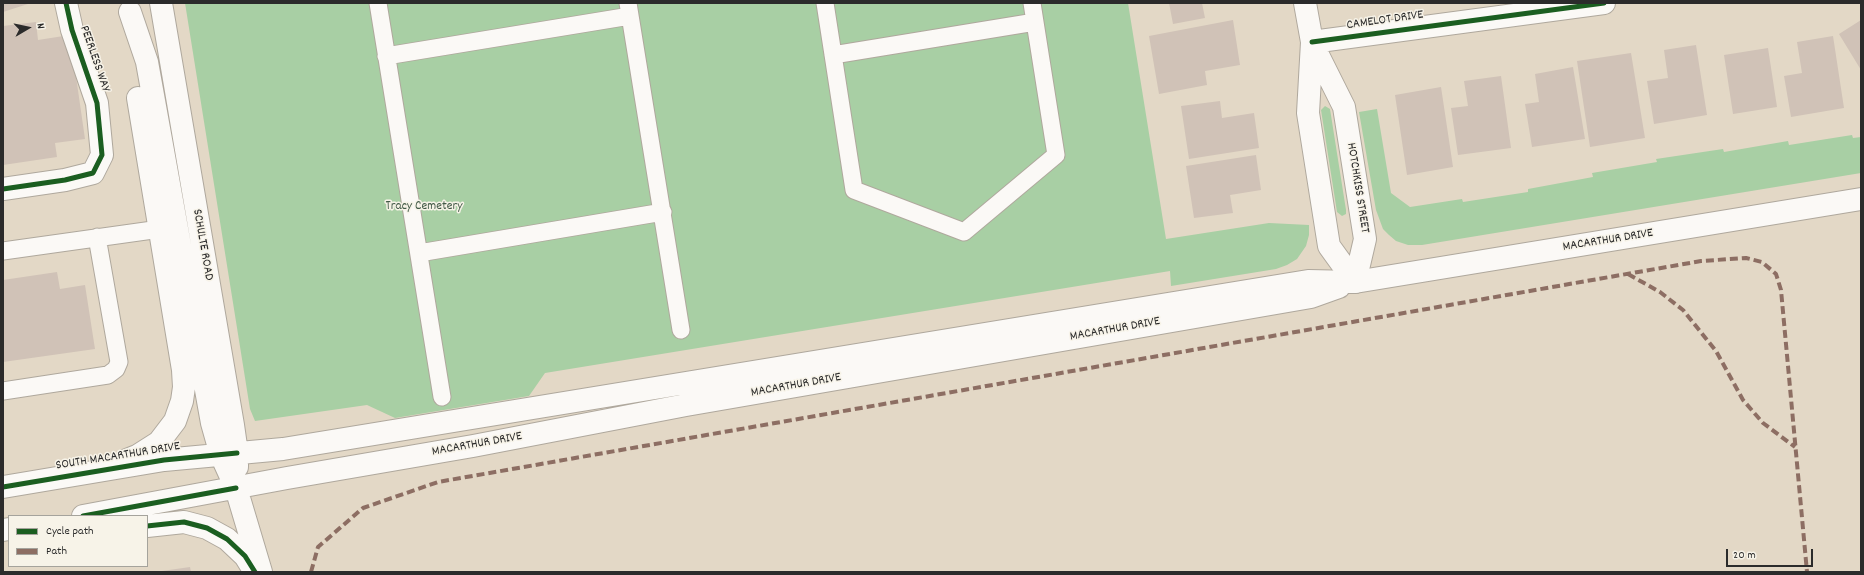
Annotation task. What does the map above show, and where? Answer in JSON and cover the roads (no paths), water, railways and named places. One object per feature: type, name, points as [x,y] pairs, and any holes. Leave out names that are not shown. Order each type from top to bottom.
[{"type":"main road","name":"PEERLESS WAY","points":[[3,189],[64,180],[93,173],[102,155],[97,103],[72,30],[66,3]]},
{"type":"main road","name":"SCHULTE ROAD","points":[[161,3],[229,454],[236,488],[261,572]]},
{"type":"main road","name":"HOTCHKISS STREET","points":[[1305,3],[1312,42],[1308,113],[1329,246],[1355,282]]},
{"type":"main road","name":"CAMELOT DRIVE","points":[[1312,42],[1604,3]]},
{"type":"main road","name":"SCHULTE ROAD","points":[[130,8],[147,62],[212,422],[229,454]]},
{"type":"main road","points":[[104,470],[138,456],[159,442],[175,421],[182,401],[184,387],[183,370],[132,64],[130,8]]},
{"type":"main road","name":"HOTCHKISS STREET","points":[[1312,42],[1344,107],[1365,239],[1355,282]]},
{"type":"main road","name":"MACARTHUR DRIVE","points":[[236,488],[473,446],[694,404],[1311,297],[1355,282],[1861,199]]},
{"type":"main road","name":"MACARTHUR DRIVE","points":[[229,454],[306,446],[1308,281],[1355,282]]},
{"type":"main road","name":"SOUTH MACARTHUR DRIVE","points":[[3,487],[164,460],[229,454]]},
{"type":"main road","points":[[88,515],[236,488]]},
{"type":"main road","points":[[148,526],[184,522],[207,528],[227,539],[245,556],[255,572]]},
{"type":"lane","points":[[378,3],[442,397]]},
{"type":"lane","points":[[825,3],[854,190],[964,232],[1056,155],[1032,3]]},
{"type":"lane","points":[[386,56],[629,9],[681,330]]},
{"type":"lane","points":[[833,55],[1035,22]]},
{"type":"lane","points":[[418,253],[663,212]]},
{"type":"lane","points":[[3,252],[160,229]]},
{"type":"lane","points":[[3,391],[108,374],[116,369],[119,362],[98,238]]},
{"type":"park label","name":"Tracy Cemetery","points":[[424,207]]}]
